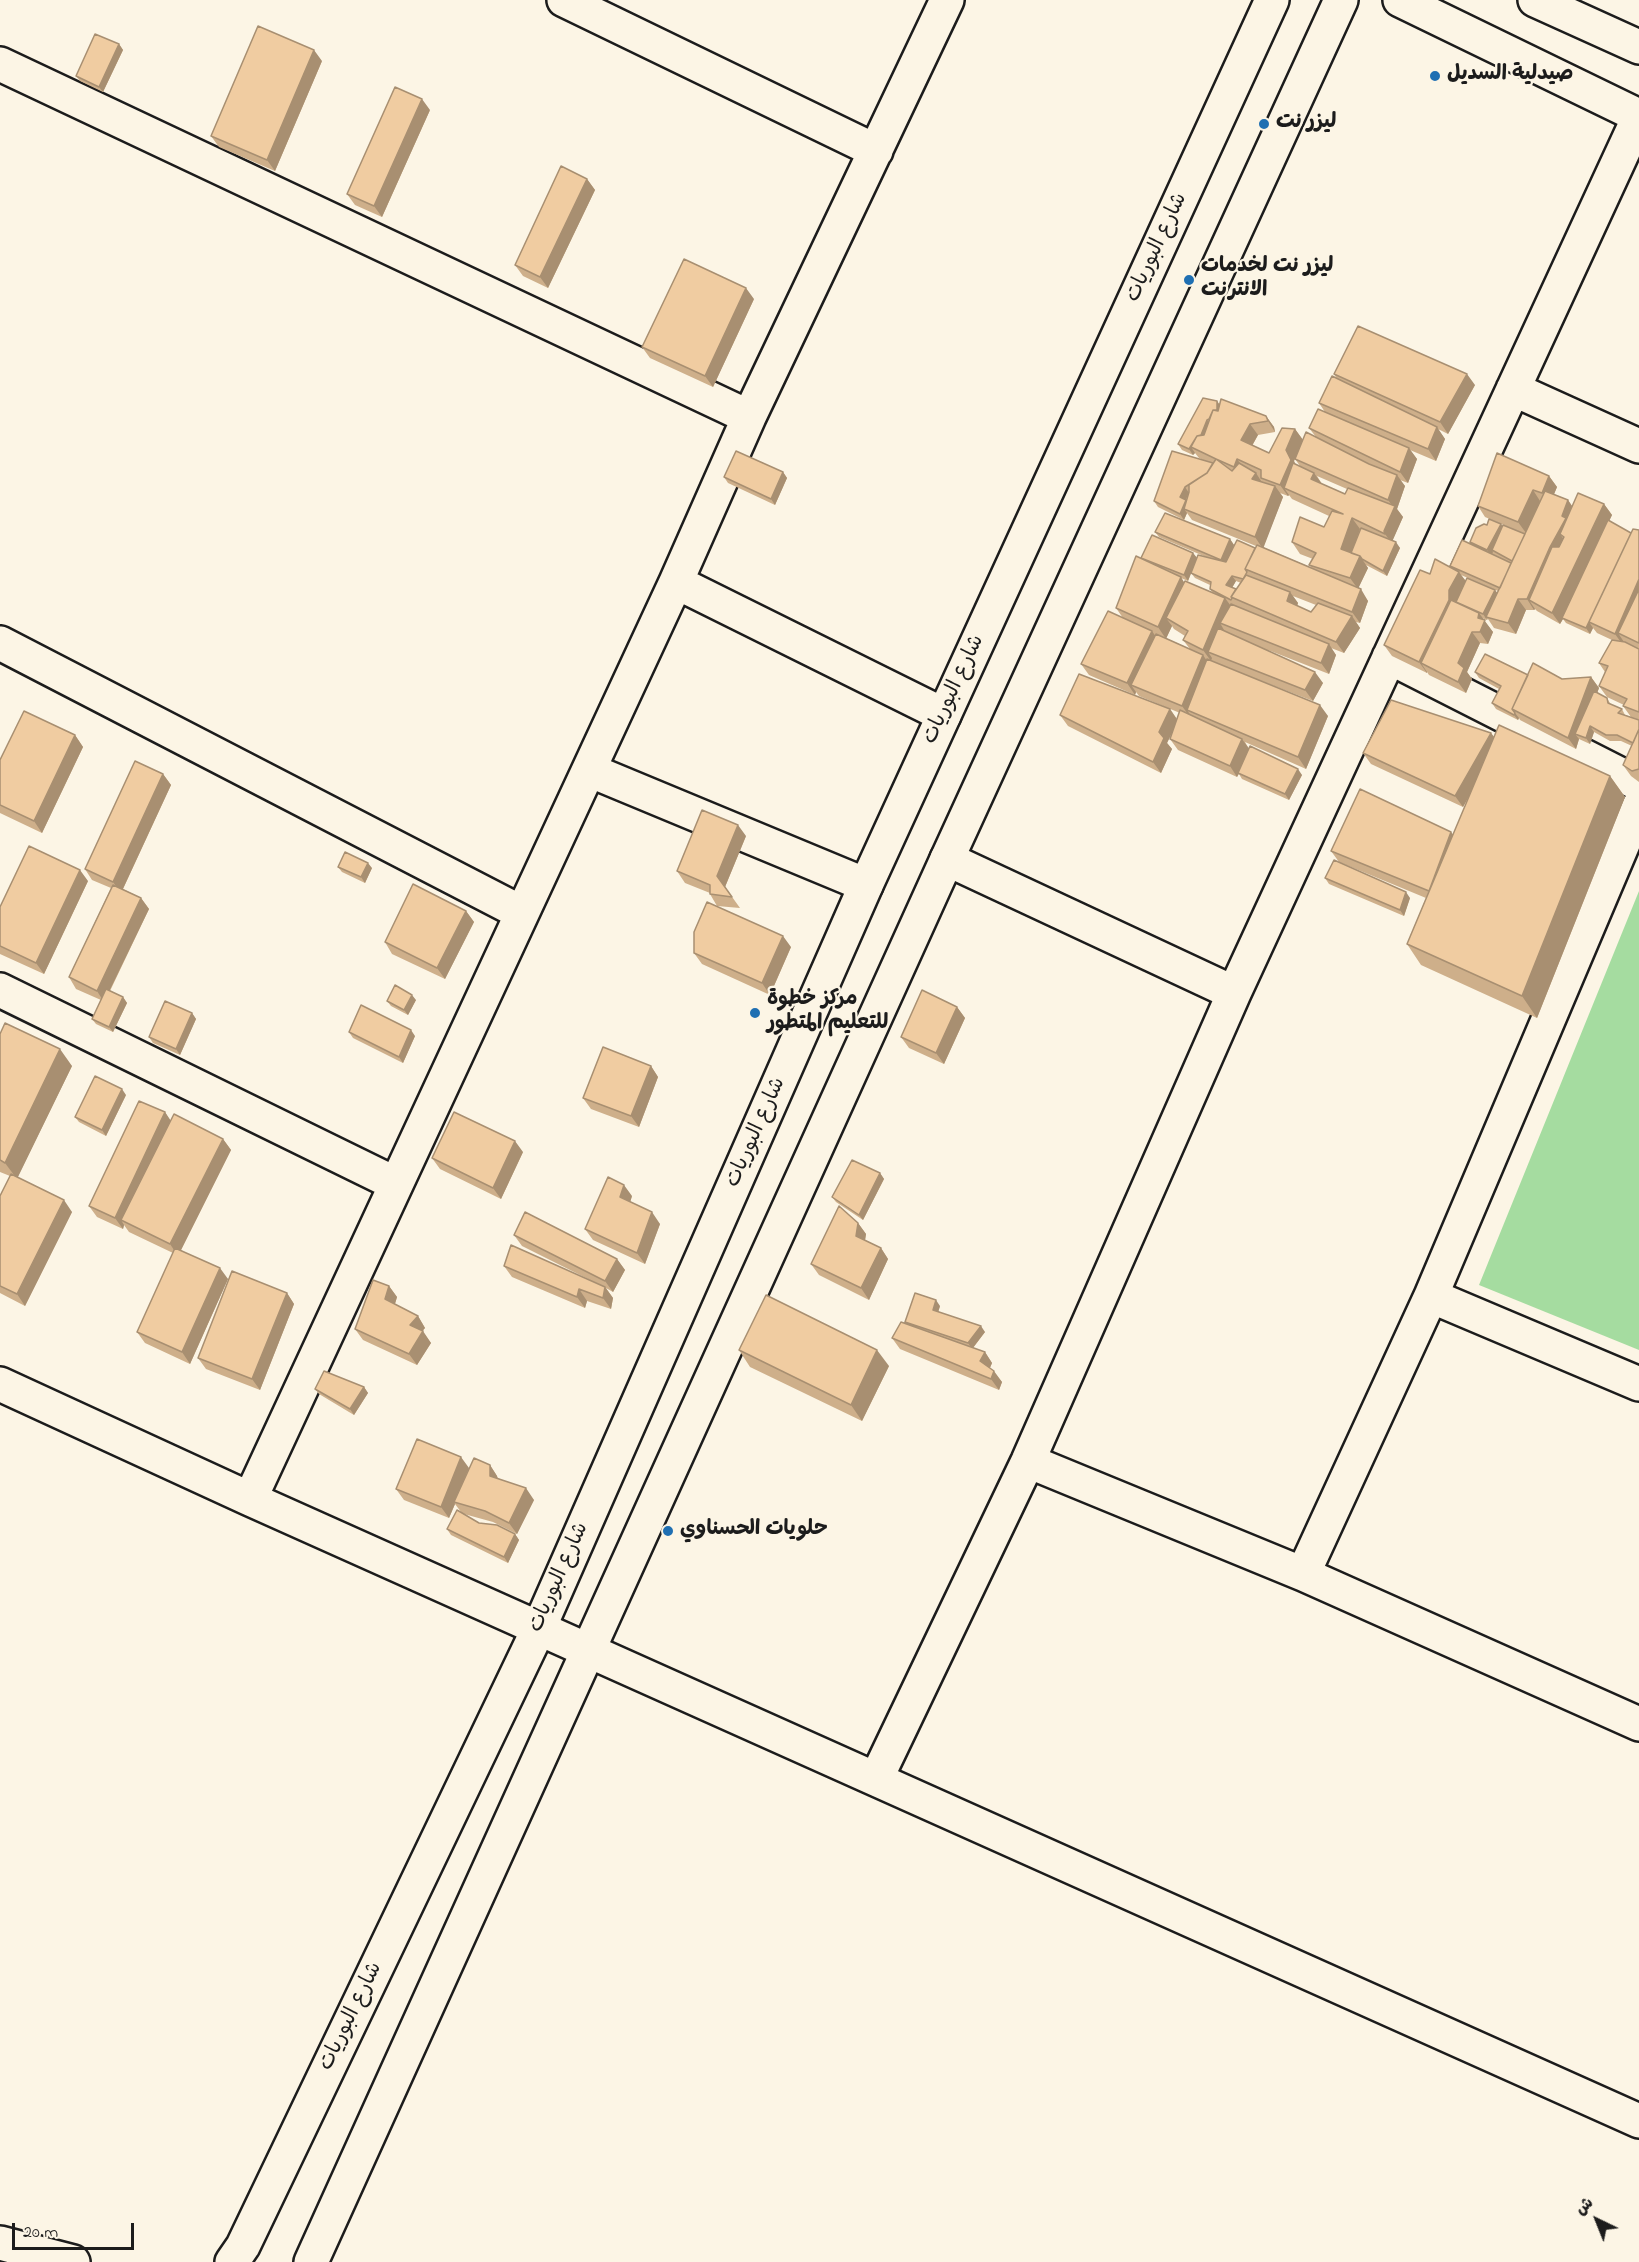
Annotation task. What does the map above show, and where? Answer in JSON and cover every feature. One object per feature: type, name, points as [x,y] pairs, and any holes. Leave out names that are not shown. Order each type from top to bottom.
[{"type":"street","points":[[564,0],[876,151]]},
{"type":"street","points":[[250,1499],[676,582],[749,417],[947,0]]},
{"type":"street","name":"شارع البوريات","points":[[232,2262],[243,2246],[539,1628],[866,885],[1272,0]]},
{"type":"street","points":[[311,2262],[947,859],[1341,0]]},
{"type":"street","points":[[876,1779],[1028,1461],[1234,993],[1639,116],[1400,0]]},
{"type":"street","points":[[1535,0],[1639,47]]},
{"type":"street","points":[[0,64],[749,417]]},
{"type":"street","points":[[1513,389],[1639,446]]},
{"type":"street","points":[[676,582],[944,715]]},
{"type":"street","points":[[0,643],[522,914]]},
{"type":"street","points":[[1389,657],[1639,784]]},
{"type":"street","points":[[589,770],[866,885]]},
{"type":"street","points":[[1303,1574],[1431,1296],[1639,806]]},
{"type":"street","points":[[947,859],[1234,993]]},
{"type":"street","points":[[0,990],[396,1185]]},
{"type":"street","points":[[1431,1296],[1639,1384]]},
{"type":"street","points":[[0,1384],[250,1499],[1639,2121]]},
{"type":"street","points":[[1028,1461],[1303,1574],[1639,1724]]},
{"type":"street","points":[[0,2243],[73,2262]]},
{"type":"green space","points":[[1639,891],[1639,1350],[1479,1285]]},
{"type":"building","points":[[258,26],[314,50],[267,160],[211,136]]},
{"type":"building","points":[[95,34],[119,44],[99,87],[76,76]]},
{"type":"building","points":[[395,87],[422,99],[374,206],[347,194]]},
{"type":"building","points":[[561,166],[587,179],[540,277],[515,265]]},
{"type":"building","points":[[684,259],[746,288],[705,376],[642,347]]},
{"type":"building","points":[[1358,326],[1467,374],[1440,422],[1334,374]]},
{"type":"building","points":[[1332,376],[1437,427],[1428,449],[1319,403]]},
{"type":"building","points":[[1203,398],[1217,401],[1217,410],[1213,410],[1201,435],[1197,436],[1189,449],[1178,444]]},
{"type":"building","points":[[1221,399],[1266,416],[1268,421],[1250,424],[1241,440],[1269,453],[1282,428],[1295,429],[1286,450],[1291,460],[1280,485],[1261,478],[1261,470],[1237,459],[1234,467],[1191,447],[1197,436],[1204,435],[1213,410],[1218,411]]},
{"type":"building","points":[[1318,409],[1409,448],[1400,472],[1309,428]]},
{"type":"building","points":[[1306,432],[1369,464],[1397,475],[1388,500],[1295,459]]},
{"type":"building","points":[[736,451],[783,472],[771,499],[724,477]]},
{"type":"building","points":[[1172,451],[1213,463],[1207,473],[1185,487],[1180,497],[1186,500],[1180,514],[1154,501]]},
{"type":"building","points":[[1497,453],[1549,476],[1542,493],[1533,490],[1518,522],[1478,506]]},
{"type":"building","points":[[1216,459],[1232,471],[1239,463],[1256,473],[1252,479],[1275,486],[1255,537],[1184,509],[1189,485],[1207,473]]},
{"type":"building","points":[[1293,463],[1314,473],[1311,479],[1345,494],[1348,488],[1395,506],[1384,531],[1385,534],[1352,518],[1341,549],[1360,556],[1350,578],[1309,565],[1316,553],[1292,542],[1300,517],[1324,527],[1332,511],[1343,514],[1284,488]]},
{"type":"building","points":[[1545,491],[1568,500],[1562,516],[1566,518],[1550,547],[1527,599],[1518,599],[1508,623],[1486,617]]},
{"type":"building","points":[[1578,493],[1604,504],[1552,613],[1529,600],[1552,547],[1559,547],[1564,537],[1560,534]]},
{"type":"building","points":[[1165,513],[1230,539],[1221,560],[1155,532]]},
{"type":"building","points":[[1489,519],[1501,524],[1487,550],[1470,542],[1476,528],[1487,525]]},
{"type":"building","points":[[1608,520],[1631,533],[1586,628],[1562,618]]},
{"type":"building","points":[[1503,525],[1525,534],[1512,561],[1492,550]]},
{"type":"building","points":[[1361,528],[1396,542],[1383,571],[1351,553]]},
{"type":"building","points":[[1633,529],[1639,530],[1639,579],[1615,634],[1589,622]]},
{"type":"building","points":[[1152,535],[1193,553],[1184,575],[1141,558]]},
{"type":"building","points":[[1237,540],[1255,548],[1243,579],[1232,576],[1226,585],[1236,589],[1231,600],[1210,589],[1211,582],[1191,573],[1198,555],[1226,562]]},
{"type":"building","points":[[1462,540],[1511,563],[1500,588],[1450,566]]},
{"type":"building","points":[[1257,545],[1361,589],[1352,612],[1245,569]]},
{"type":"building","points":[[1136,556],[1181,577],[1158,627],[1116,608]]},
{"type":"building","points":[[1435,559],[1459,572],[1449,590],[1449,600],[1419,662],[1384,645],[1420,570],[1430,574]]},
{"type":"building","points":[[1246,575],[1290,592],[1287,601],[1311,612],[1318,603],[1352,616],[1336,642],[1231,597]]},
{"type":"building","points":[[1467,578],[1495,590],[1483,614],[1456,602]]},
{"type":"building","points":[[1185,581],[1225,598],[1203,650],[1183,640],[1188,631],[1166,618]]},
{"type":"building","points":[[1639,589],[1639,643],[1618,633]]},
{"type":"building","points":[[1451,600],[1479,613],[1478,618],[1485,620],[1480,632],[1472,632],[1458,663],[1464,668],[1458,682],[1421,663]]},
{"type":"building","points":[[1231,604],[1329,644],[1321,663],[1220,623]]},
{"type":"building","points":[[1108,611],[1152,631],[1127,683],[1081,664]]},
{"type":"building","points":[[1218,628],[1315,672],[1305,690],[1208,652]]},
{"type":"building","points":[[1156,634],[1203,655],[1182,706],[1131,685]]},
{"type":"building","points":[[1612,640],[1625,642],[1639,649],[1639,712],[1623,706],[1627,699],[1599,686],[1608,666],[1599,663]]},
{"type":"building","points":[[1485,654],[1528,675],[1512,709],[1514,715],[1492,703],[1501,686],[1475,672]]},
{"type":"building","points":[[1207,659],[1320,705],[1298,757],[1187,710]]},
{"type":"building","points":[[1533,663],[1562,679],[1591,677],[1568,738],[1512,709]]},
{"type":"building","points":[[1079,674],[1170,709],[1159,732],[1164,738],[1153,762],[1060,715]]},
{"type":"building","points":[[1594,691],[1607,698],[1608,703],[1622,709],[1618,713],[1639,720],[1639,729],[1633,743],[1617,735],[1606,735],[1590,726],[1586,738],[1575,734]]},
{"type":"building","points":[[1391,700],[1491,733],[1455,796],[1363,753]]},
{"type":"building","points":[[1180,710],[1242,739],[1230,766],[1170,739]]},
{"type":"building","points":[[24,711],[75,735],[34,821],[0,805],[0,760]]},
{"type":"building","points":[[1499,725],[1610,776],[1522,996],[1407,944]]},
{"type":"building","points":[[1639,729],[1639,769],[1632,771],[1623,765]]},
{"type":"building","points":[[1250,746],[1298,769],[1285,794],[1238,773]]},
{"type":"building","points":[[135,761],[163,774],[113,882],[85,869]]},
{"type":"building","points":[[1360,789],[1451,832],[1429,891],[1331,851]]},
{"type":"building","points":[[702,810],[738,825],[717,876],[732,897],[710,894],[710,885],[677,871]]},
{"type":"building","points":[[29,846],[80,870],[36,963],[0,946],[0,907]]},
{"type":"building","points":[[345,852],[368,863],[361,877],[338,867]]},
{"type":"building","points":[[1334,860],[1406,892],[1400,910],[1325,878]]},
{"type":"building","points":[[413,884],[466,911],[437,968],[385,942]]},
{"type":"building","points":[[113,885],[141,898],[97,991],[69,977]]},
{"type":"building","points":[[707,902],[783,936],[762,983],[694,953],[694,932]]},
{"type":"building","points":[[395,985],[412,995],[404,1010],[387,1001]]},
{"type":"building","points":[[106,989],[123,997],[109,1027],[92,1019]]},
{"type":"building","points":[[922,990],[957,1007],[936,1053],[901,1037]]},
{"type":"building","points":[[165,1001],[192,1013],[176,1049],[149,1037]]},
{"type":"building","points":[[361,1005],[411,1030],[399,1057],[349,1032]]},
{"type":"building","points":[[5,1023],[60,1049],[5,1163],[0,1160],[0,1034]]},
{"type":"building","points":[[603,1047],[651,1066],[631,1116],[583,1098]]},
{"type":"building","points":[[95,1076],[122,1089],[102,1130],[75,1117]]},
{"type":"building","points":[[139,1101],[165,1112],[115,1218],[89,1206]]},
{"type":"building","points":[[454,1112],[515,1141],[493,1188],[432,1158]]},
{"type":"building","points":[[174,1114],[223,1139],[170,1244],[121,1220]]},
{"type":"building","points":[[852,1160],[880,1173],[859,1215],[832,1197]]},
{"type":"building","points":[[11,1174],[64,1200],[17,1294],[0,1286],[0,1196]]},
{"type":"building","points":[[608,1177],[624,1185],[620,1197],[652,1212],[637,1253],[585,1229]]},
{"type":"building","points":[[839,1206],[858,1223],[856,1236],[881,1248],[861,1288],[811,1264]]},
{"type":"building","points":[[525,1212],[617,1259],[605,1281],[514,1235]]},
{"type":"building","points":[[511,1245],[605,1287],[603,1298],[579,1289],[577,1297],[504,1266]]},
{"type":"building","points":[[175,1248],[220,1268],[182,1352],[137,1332]]},
{"type":"building","points":[[232,1271],[287,1293],[252,1379],[198,1358]]},
{"type":"building","points":[[373,1280],[389,1286],[385,1299],[418,1316],[410,1325],[423,1331],[409,1354],[355,1329]]},
{"type":"building","points":[[915,1293],[936,1300],[933,1310],[981,1326],[968,1343],[905,1322]]},
{"type":"building","points":[[766,1295],[877,1350],[851,1405],[739,1350]]},
{"type":"building","points":[[901,1322],[985,1352],[980,1361],[994,1371],[991,1379],[892,1338]]},
{"type":"building","points":[[324,1371],[364,1387],[350,1409],[315,1389]]},
{"type":"building","points":[[417,1439],[461,1457],[441,1507],[396,1489]]},
{"type":"building","points":[[474,1458],[490,1465],[490,1476],[526,1488],[509,1523],[485,1511],[454,1502]]},
{"type":"building","points":[[457,1510],[479,1523],[497,1525],[515,1534],[504,1557],[447,1529]]},
{"type":"place","name":"صيدلية السديل","points":[[1435,76]]},
{"type":"place","name":"ليزر نت","points":[[1264,124]]},
{"type":"place","name":"ليزر نت لخدمات الانترنت","points":[[1189,280]]},
{"type":"place","name":"مركز خطوة للتعليم المتطور","points":[[755,1013]]},
{"type":"place","name":"حلويات الحسناوي","points":[[668,1531]]}]
